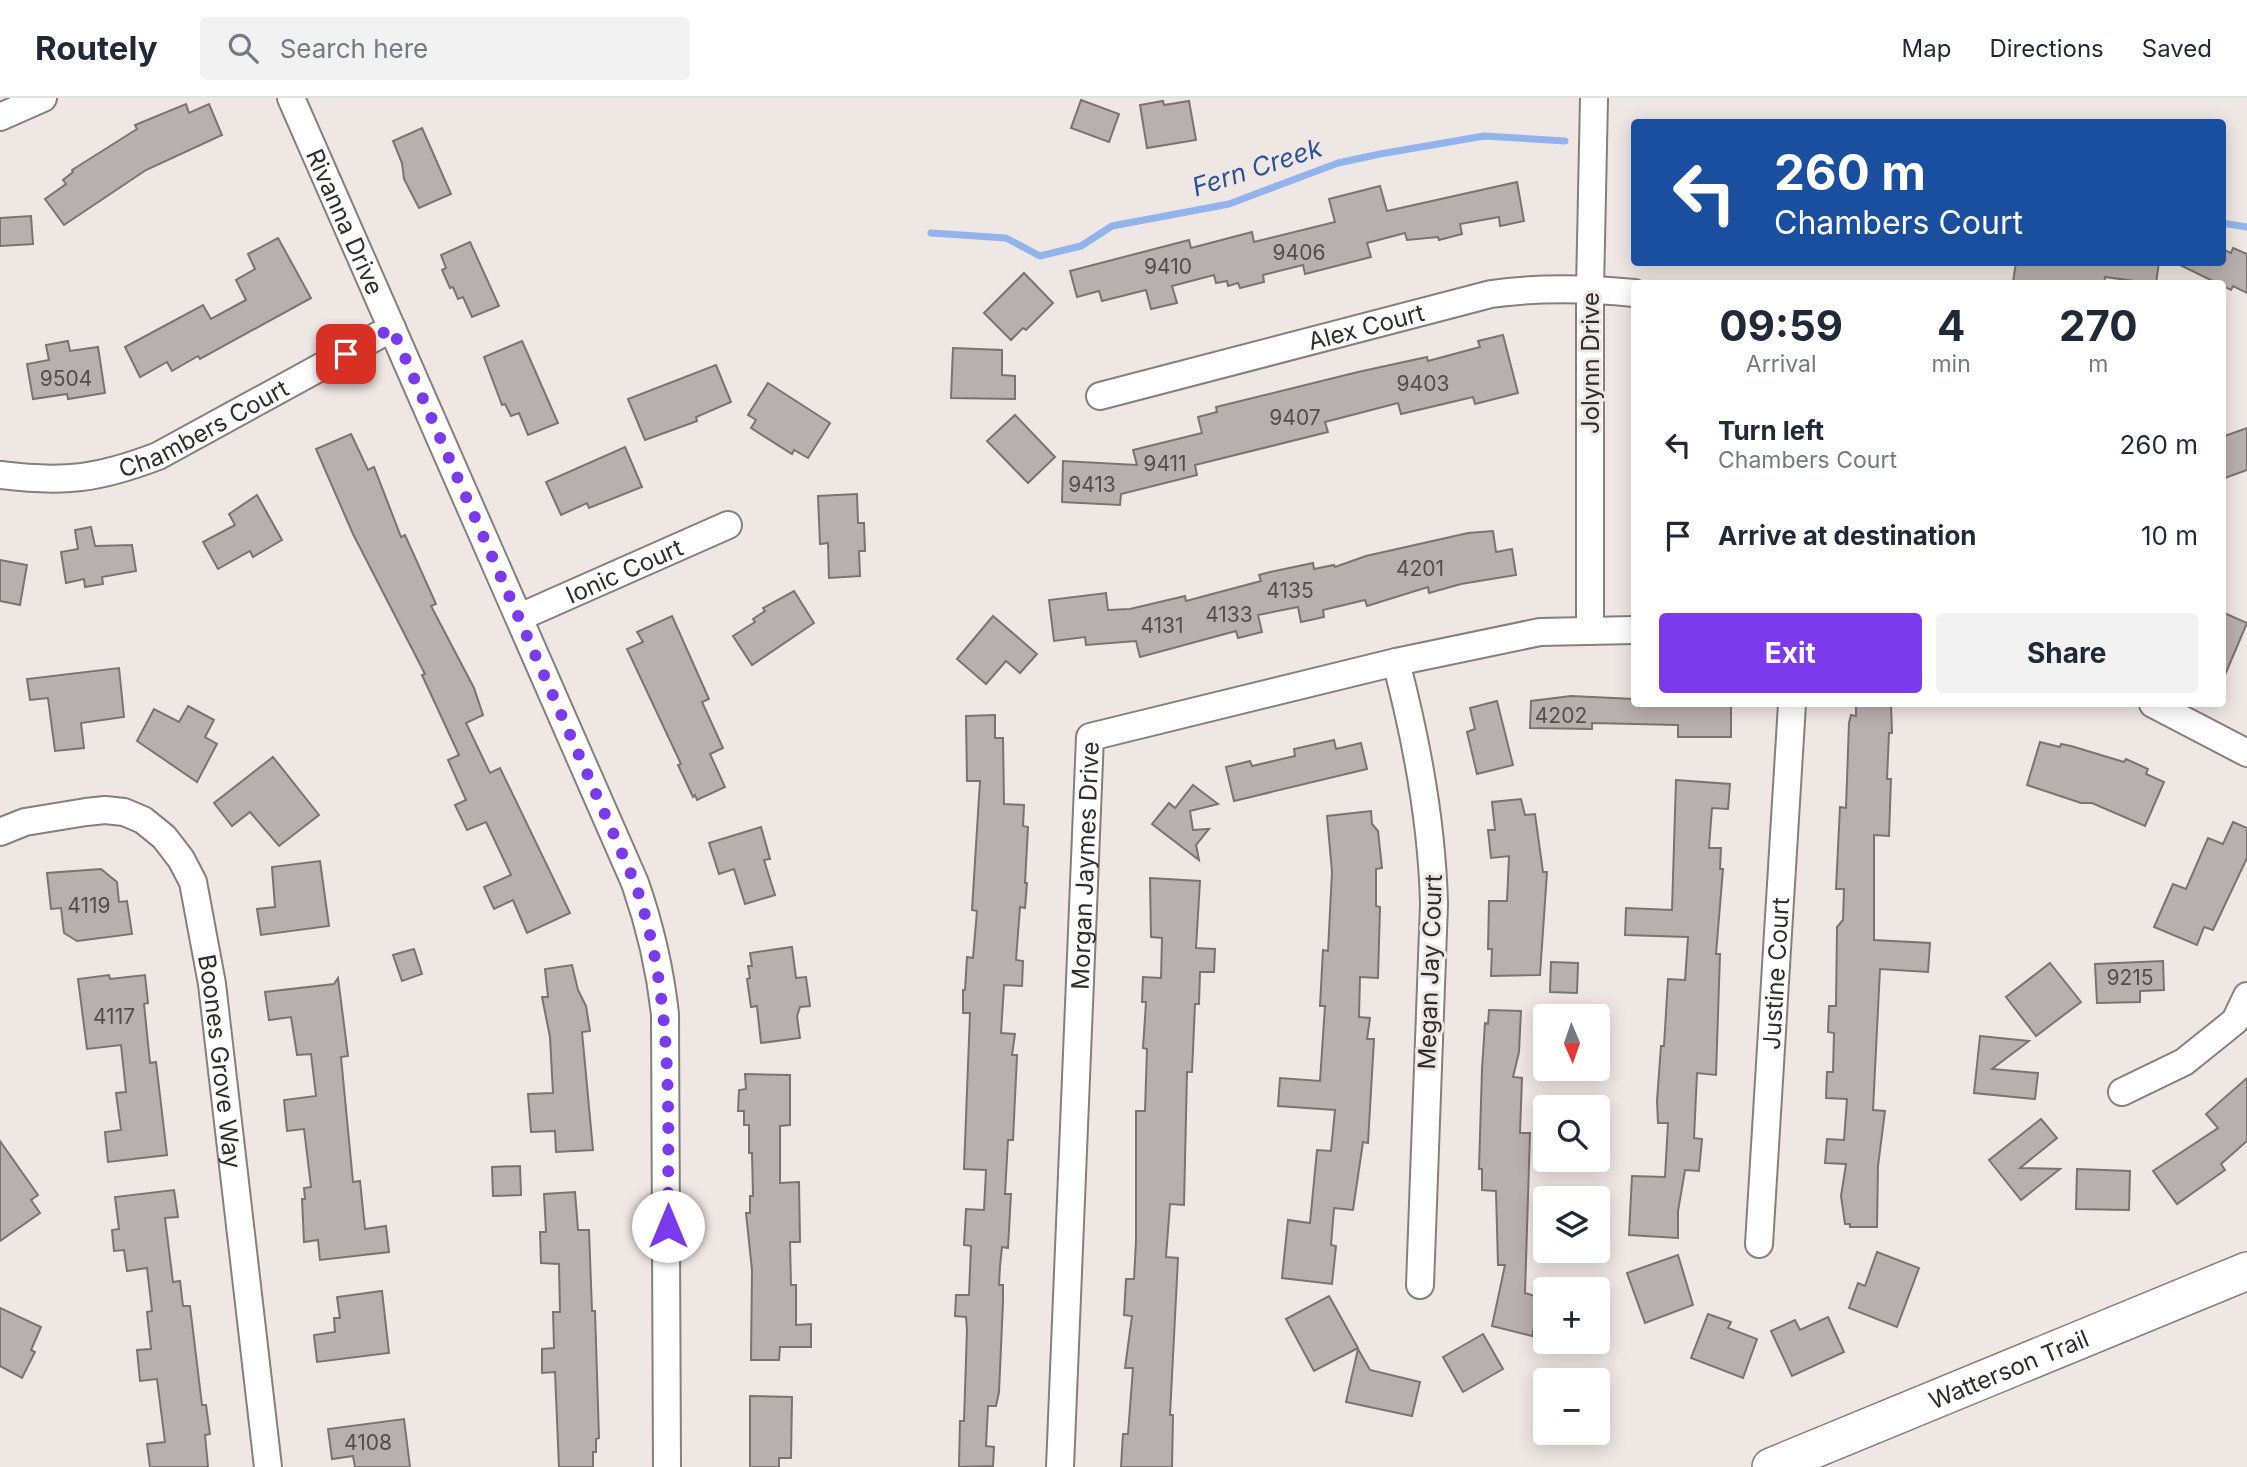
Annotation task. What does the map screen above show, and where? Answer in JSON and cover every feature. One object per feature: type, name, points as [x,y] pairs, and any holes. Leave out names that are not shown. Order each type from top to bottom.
[{"type":"main road","name":"Watterson Trail","points":[[1771,1467],[1824,1456],[2247,1271]]},
{"type":"street","points":[[0,117],[43,98]]},
{"type":"street","name":"Rivanna Drive","points":[[291,98],[635,883],[661,976],[665,1014],[668,1119],[667,1467]]},
{"type":"street","name":"Jolynn Drive","points":[[1590,628],[1590,289],[1594,98]]},
{"type":"street","name":"Alex Court","points":[[1100,397],[1491,293],[1539,287],[1631,293]]},
{"type":"street","name":"Chambers Court","points":[[0,475],[50,481],[119,471],[158,456],[392,328]]},
{"type":"street","name":"Ionic Court","points":[[520,617],[728,526]]},
{"type":"street","name":"Morgan Jaymes Drive","points":[[1060,1467],[1090,737],[1396,662],[1540,632],[1590,628],[1631,630]]},
{"type":"street","name":"Megan Jay Court","points":[[1396,662],[1413,727],[1433,855],[1434,904],[1420,1285]]},
{"type":"street","name":"Justine Court","points":[[1759,1244],[1792,707]]},
{"type":"street","points":[[2159,707],[2247,753]]},
{"type":"street","name":"Boones Grove Way","points":[[0,832],[25,822],[86,812],[124,812],[143,820],[164,837],[181,859],[193,883],[212,984],[268,1467]]},
{"type":"street","points":[[2122,1092],[2184,1062],[2235,1021],[2247,996]]},
{"type":"building","points":[[1081,100],[1119,114],[1109,142],[1071,128]]},
{"type":"building","points":[[1163,101],[1164,105],[1189,101],[1196,140],[1147,148],[1140,105]]},
{"type":"building","points":[[186,104],[189,113],[209,104],[222,135],[146,170],[64,225],[45,199],[66,184],[63,180],[72,170],[137,129],[135,125]]},
{"type":"building","points":[[422,128],[451,194],[419,208],[404,179],[402,163],[393,141]]},
{"type":"building","points":[[1517,182],[1524,221],[1500,226],[1499,217],[1460,224],[1462,234],[1439,240],[1438,237],[1407,240],[1405,233],[1367,243],[1371,257],[1305,274],[1303,265],[1263,275],[1264,282],[1240,288],[1238,283],[1228,286],[1227,281],[1216,283],[1214,275],[1172,286],[1177,303],[1151,309],[1146,290],[1102,301],[1099,291],[1077,297],[1070,271],[1189,240],[1191,248],[1252,232],[1254,242],[1335,222],[1329,199],[1380,186],[1387,211]]},
{"type":"building","points":[[31,216],[33,244],[0,246],[0,218]]},
{"type":"building","points":[[278,238],[311,298],[200,359],[198,356],[172,371],[167,362],[140,377],[125,347],[203,305],[211,319],[246,300],[236,280],[255,269],[248,254]]},
{"type":"building","points":[[470,242],[499,306],[472,317],[463,297],[458,299],[453,287],[450,288],[442,270],[446,268],[441,255]]},
{"type":"building","points":[[2233,248],[2247,254],[2247,293],[2233,286],[2231,290],[2226,288],[2226,280],[2211,280],[2182,266],[2226,266],[2226,251],[2231,253]]},
{"type":"building","points":[[2015,266],[2158,266],[2157,280],[2105,277],[2105,280],[2013,280]]},
{"type":"building","points":[[1024,273],[1053,303],[1026,330],[1023,328],[1011,340],[984,313]]},
{"type":"building","points":[[1503,335],[1518,393],[1475,404],[1473,397],[1401,414],[1398,403],[1325,422],[1328,432],[1195,465],[1197,475],[1121,494],[1120,505],[1062,502],[1063,461],[1137,465],[1133,450],[1202,433],[1198,417],[1217,412],[1216,407],[1427,357],[1428,361],[1480,347],[1478,341]]},
{"type":"building","points":[[68,341],[70,351],[98,347],[105,393],[68,399],[67,394],[33,399],[27,364],[49,360],[46,345]]},
{"type":"building","points":[[522,341],[558,423],[528,435],[519,413],[511,416],[505,404],[502,405],[484,357]]},
{"type":"building","points":[[953,348],[1002,350],[1002,375],[1015,376],[1015,399],[951,398]]},
{"type":"building","points":[[716,365],[731,402],[696,417],[697,421],[645,440],[628,399]]},
{"type":"building","points":[[768,383],[830,423],[808,458],[794,450],[792,454],[751,428],[756,420],[748,415]]},
{"type":"building","points":[[1015,415],[1055,457],[1028,483],[987,441]]},
{"type":"building","points":[[2247,428],[2247,470],[2226,478],[2226,436]]},
{"type":"building","points":[[351,434],[368,470],[374,467],[401,537],[405,535],[436,604],[431,606],[474,688],[483,715],[466,723],[490,773],[500,768],[570,913],[527,933],[513,900],[494,909],[484,887],[511,875],[486,822],[467,830],[455,805],[466,800],[448,760],[459,755],[422,675],[425,674],[353,534],[316,449]]},
{"type":"building","points":[[625,447],[642,487],[589,508],[587,503],[561,515],[546,482]]},
{"type":"building","points":[[857,494],[858,523],[864,523],[865,551],[859,551],[860,576],[829,578],[828,543],[820,544],[818,496]]},
{"type":"building","points":[[257,495],[282,540],[253,557],[250,551],[218,569],[203,542],[235,525],[229,514]]},
{"type":"building","points":[[91,527],[95,546],[132,545],[136,571],[102,577],[103,584],[85,587],[84,579],[66,583],[61,552],[78,549],[75,530]]},
{"type":"building","points":[[1493,531],[1496,552],[1512,549],[1516,575],[1461,584],[1429,593],[1428,587],[1367,606],[1365,600],[1323,610],[1324,617],[1301,622],[1298,607],[1258,615],[1262,632],[1238,638],[1236,631],[1140,657],[1136,641],[1086,645],[1085,637],[1054,641],[1049,600],[1106,593],[1108,610],[1130,609],[1185,596],[1186,601],[1261,581],[1259,575],[1270,572],[1313,563],[1314,569],[1335,567],[1366,556],[1468,533]]},
{"type":"building","points":[[0,560],[27,565],[20,605],[0,601]]},
{"type":"building","points":[[794,591],[814,623],[752,665],[733,636],[755,622],[753,619],[765,611],[763,608]]},
{"type":"building","points":[[2226,614],[2247,623],[2226,673]]},
{"type":"building","points":[[672,616],[709,699],[702,702],[723,748],[710,754],[725,787],[697,800],[678,765],[681,764],[627,649],[643,642],[637,632]]},
{"type":"building","points":[[993,616],[1037,654],[1020,673],[1006,661],[986,684],[957,659]]},
{"type":"building","points":[[119,668],[124,717],[81,723],[84,748],[55,751],[48,698],[30,700],[27,679]]},
{"type":"building","points":[[1571,696],[1631,699],[1631,707],[1731,707],[1731,737],[1678,737],[1678,725],[1592,723],[1592,729],[1530,728],[1531,701]]},
{"type":"building","points":[[1497,701],[1513,765],[1477,774],[1467,732],[1475,729],[1470,708]]},
{"type":"building","points":[[188,706],[214,720],[205,737],[217,744],[197,782],[137,741],[154,709],[179,722]]},
{"type":"building","points":[[1856,707],[1891,707],[1892,733],[1889,733],[1887,779],[1891,779],[1889,836],[1874,835],[1874,940],[1930,943],[1928,972],[1880,969],[1873,1110],[1885,1111],[1878,1166],[1877,1227],[1850,1227],[1850,1224],[1845,1224],[1841,1196],[1846,1164],[1825,1163],[1827,1139],[1844,1140],[1847,1099],[1826,1098],[1827,1072],[1833,1072],[1834,1033],[1828,1032],[1829,1006],[1836,1006],[1837,927],[1843,920],[1844,889],[1836,889],[1840,807],[1846,808],[1849,723],[1851,715],[1856,716]]},
{"type":"building","points":[[995,715],[995,738],[1003,738],[1004,804],[1024,805],[1023,826],[1028,827],[1027,883],[1025,908],[1020,907],[1016,960],[1023,961],[1022,986],[1004,985],[1001,1033],[1015,1034],[1012,1055],[1017,1055],[1013,1140],[1008,1140],[1005,1194],[1011,1194],[1008,1248],[1002,1247],[1000,1266],[999,1285],[1003,1285],[1003,1302],[999,1392],[996,1406],[988,1406],[986,1446],[994,1447],[993,1466],[959,1467],[960,1421],[964,1421],[967,1329],[966,1317],[955,1316],[956,1295],[969,1295],[971,1246],[964,1245],[966,1209],[984,1210],[986,1170],[964,1169],[970,1013],[963,1013],[963,990],[967,957],[973,958],[977,911],[972,910],[980,781],[967,781],[966,716]]},
{"type":"building","points":[[1334,740],[1336,749],[1361,743],[1367,769],[1234,801],[1226,767],[1250,761],[1252,766],[1295,756],[1294,749]]},
{"type":"building","points":[[2040,742],[2060,747],[2061,744],[2071,746],[2124,762],[2126,759],[2148,769],[2146,774],[2164,782],[2145,826],[2092,803],[2081,803],[2027,785]]},
{"type":"building","points":[[273,757],[319,815],[279,846],[250,812],[232,826],[214,803]]},
{"type":"building","points":[[1676,780],[1730,784],[1728,809],[1712,808],[1709,848],[1721,848],[1720,869],[1723,869],[1716,954],[1720,954],[1716,1075],[1697,1073],[1694,1138],[1702,1139],[1699,1171],[1685,1170],[1678,1211],[1678,1238],[1629,1235],[1632,1176],[1665,1177],[1668,1123],[1658,1123],[1657,1101],[1661,1046],[1664,1046],[1668,979],[1685,980],[1688,937],[1625,935],[1626,908],[1672,910]]},
{"type":"building","points":[[1193,785],[1218,804],[1190,811],[1193,830],[1209,829],[1196,845],[1199,860],[1152,824],[1169,803],[1175,808]]},
{"type":"building","points":[[1521,799],[1525,815],[1535,814],[1543,872],[1547,872],[1540,975],[1491,976],[1492,949],[1488,949],[1489,901],[1507,901],[1509,856],[1491,858],[1488,830],[1495,830],[1492,802]]},
{"type":"building","points":[[1371,811],[1372,824],[1378,831],[1382,868],[1376,869],[1376,906],[1380,907],[1378,978],[1360,977],[1359,1017],[1370,1018],[1367,1039],[1374,1039],[1368,1143],[1363,1142],[1353,1210],[1334,1208],[1331,1245],[1336,1246],[1332,1284],[1282,1278],[1288,1220],[1310,1223],[1317,1150],[1331,1151],[1335,1110],[1278,1106],[1280,1078],[1320,1081],[1325,1006],[1320,1006],[1323,950],[1328,951],[1332,872],[1327,816]]},
{"type":"building","points":[[2233,822],[2247,828],[2247,858],[2213,930],[2204,927],[2197,945],[2154,927],[2173,884],[2186,889],[2208,838],[2223,844]]},
{"type":"building","points":[[761,827],[770,859],[764,860],[775,895],[745,904],[734,869],[719,874],[709,843]]},
{"type":"building","points":[[320,861],[329,926],[261,935],[257,909],[275,907],[272,867]]},
{"type":"building","points":[[101,869],[117,882],[119,902],[127,901],[132,934],[77,941],[64,933],[61,908],[51,909],[47,873]]},
{"type":"building","points":[[1150,878],[1200,881],[1196,948],[1215,949],[1214,972],[1200,972],[1199,1004],[1195,1004],[1192,1072],[1187,1072],[1184,1205],[1170,1204],[1166,1257],[1178,1258],[1170,1415],[1173,1415],[1172,1467],[1121,1467],[1123,1434],[1128,1434],[1133,1368],[1125,1368],[1132,1316],[1124,1315],[1126,1279],[1134,1279],[1136,1111],[1145,1111],[1147,1049],[1143,1048],[1146,1002],[1142,1002],[1143,977],[1161,978],[1162,938],[1151,937]]},
{"type":"building","points":[[792,947],[796,978],[806,977],[810,1006],[800,1007],[797,1016],[800,1038],[761,1043],[757,1006],[751,1007],[747,979],[750,978],[748,966],[752,966],[750,953]]},
{"type":"building","points":[[414,949],[422,974],[402,981],[393,955]]},
{"type":"building","points":[[2163,961],[2164,990],[2140,991],[2140,1002],[2097,1003],[2095,964]]},
{"type":"building","points":[[1551,962],[1578,963],[1577,993],[1550,992]]},
{"type":"building","points":[[2050,963],[2081,1002],[2036,1036],[2006,997]]},
{"type":"building","points":[[572,965],[578,990],[586,1006],[590,1031],[582,1032],[593,1150],[556,1152],[555,1131],[531,1132],[528,1094],[553,1093],[550,1037],[542,997],[548,997],[545,969]]},
{"type":"building","points":[[109,975],[110,979],[145,975],[148,1003],[144,1004],[150,1063],[156,1062],[167,1155],[108,1162],[105,1132],[121,1130],[116,1093],[126,1092],[121,1045],[87,1049],[78,979]]},
{"type":"building","points":[[338,978],[348,1056],[341,1057],[353,1182],[360,1181],[365,1229],[386,1226],[389,1252],[320,1260],[318,1240],[304,1242],[302,1199],[305,1199],[304,1188],[311,1187],[304,1129],[287,1131],[284,1100],[316,1096],[311,1054],[297,1055],[291,1017],[269,1020],[265,992],[334,984]]},
{"type":"building","points":[[1489,1010],[1521,1011],[1519,1052],[1513,1077],[1522,1078],[1520,1133],[1530,1133],[1525,1293],[1533,1296],[1532,1336],[1492,1326],[1505,1265],[1498,1265],[1496,1191],[1482,1190],[1482,1169],[1479,1169],[1482,1069],[1485,1023],[1488,1024]]},
{"type":"building","points":[[1980,1036],[2029,1041],[1992,1069],[2038,1073],[2035,1099],[1974,1093]]},
{"type":"building","points":[[745,1074],[790,1075],[790,1125],[780,1126],[780,1183],[799,1182],[800,1242],[790,1242],[791,1285],[796,1285],[796,1325],[811,1324],[811,1347],[780,1347],[779,1360],[751,1360],[752,1270],[746,1213],[750,1213],[750,1196],[753,1196],[752,1153],[749,1153],[749,1125],[744,1125],[744,1111],[738,1111],[739,1090],[746,1089]]},
{"type":"building","points":[[2247,1078],[2247,1141],[2221,1164],[2225,1170],[2177,1204],[2153,1171],[2218,1128],[2206,1114]]},
{"type":"building","points":[[2041,1119],[2057,1138],[2020,1168],[2060,1169],[2021,1200],[1989,1160]]},
{"type":"building","points":[[0,1141],[38,1195],[31,1200],[40,1213],[0,1241]]},
{"type":"building","points":[[520,1166],[521,1195],[493,1196],[492,1167]]},
{"type":"building","points":[[2077,1169],[2130,1171],[2129,1210],[2076,1209]]},
{"type":"building","points":[[174,1190],[178,1217],[165,1218],[173,1282],[180,1281],[183,1306],[190,1306],[202,1405],[206,1405],[210,1434],[205,1435],[208,1467],[150,1467],[147,1444],[165,1442],[157,1379],[140,1381],[137,1350],[151,1349],[147,1312],[152,1311],[147,1268],[127,1271],[124,1250],[114,1251],[112,1230],[119,1229],[115,1197]]},
{"type":"building","points":[[575,1192],[578,1230],[589,1230],[592,1311],[595,1311],[599,1438],[596,1439],[596,1452],[593,1452],[593,1467],[559,1467],[555,1372],[542,1373],[542,1349],[554,1348],[553,1312],[560,1312],[559,1264],[541,1263],[540,1232],[546,1232],[544,1194]]},
{"type":"building","points":[[1877,1252],[1919,1268],[1897,1327],[1849,1308],[1858,1283],[1865,1286]]},
{"type":"building","points":[[1678,1255],[1693,1305],[1645,1323],[1627,1273]]},
{"type":"building","points":[[382,1291],[389,1353],[317,1362],[314,1335],[335,1332],[334,1318],[340,1318],[337,1297]]},
{"type":"building","points":[[1329,1296],[1358,1348],[1314,1371],[1286,1319]]},
{"type":"building","points":[[0,1308],[41,1327],[31,1350],[35,1352],[22,1378],[0,1366]]},
{"type":"building","points":[[1708,1314],[1731,1322],[1728,1328],[1757,1339],[1743,1378],[1691,1358]]},
{"type":"building","points":[[1828,1317],[1844,1352],[1792,1376],[1771,1331],[1795,1320],[1800,1330]]},
{"type":"building","points":[[1483,1334],[1503,1369],[1463,1392],[1443,1357]]},
{"type":"building","points":[[1358,1349],[1370,1370],[1420,1382],[1412,1416],[1346,1402]]},
{"type":"building","points":[[750,1396],[792,1397],[791,1458],[779,1458],[779,1467],[750,1467]]},
{"type":"building","points":[[404,1419],[410,1467],[355,1467],[353,1456],[332,1459],[328,1429]]},
{"type":"waterway","name":"Fern Creek","points":[[931,233],[1006,238],[1040,256],[1081,246],[1112,226],[1229,204],[1338,163],[1484,136],[1565,141]]},
{"type":"waterway","name":"Fern Creek","points":[[2226,224],[2247,227]]},
{"type":"route","points":[[346,354],[392,328],[635,883],[648,919],[661,976],[665,1014],[668,1226]]}]
